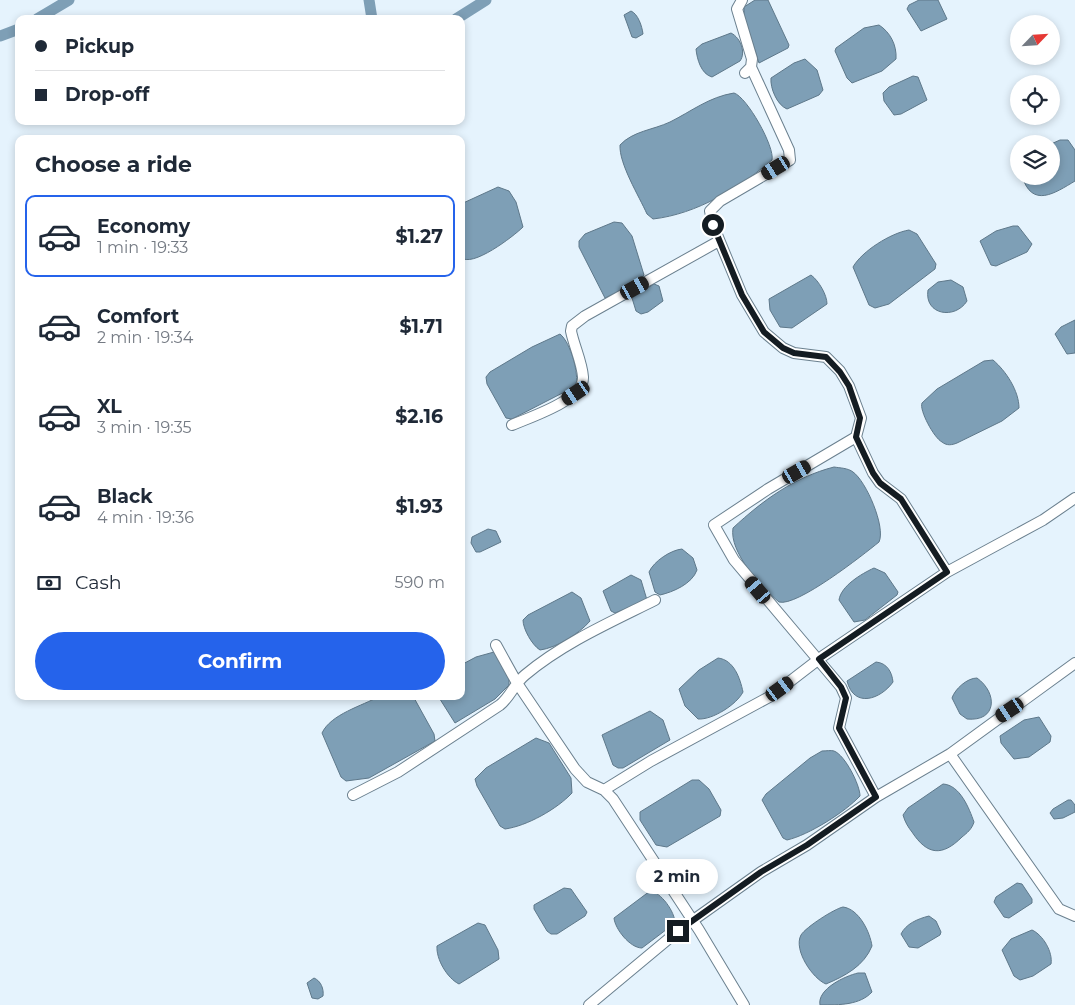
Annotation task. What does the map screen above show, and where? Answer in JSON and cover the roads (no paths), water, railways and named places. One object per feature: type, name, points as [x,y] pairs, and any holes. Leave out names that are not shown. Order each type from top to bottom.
[{"type":"street","points":[[742,0],[738,9],[752,51],[748,70],[789,150],[790,160],[720,201],[710,211],[719,240],[742,295],[764,332],[772,341],[794,353],[826,357],[840,372],[849,386],[860,418],[856,437],[877,478],[901,499],[947,572]]},
{"type":"street","points":[[512,425],[576,393],[582,383],[583,375],[573,339],[572,326],[585,316],[719,240]]},
{"type":"street","points":[[856,437],[768,489],[714,525],[734,560],[841,687],[846,698],[839,728],[876,797]]},
{"type":"street","points":[[604,790],[651,761],[771,696],[819,659],[947,572],[1043,520],[1075,498]]},
{"type":"street","points":[[353,795],[398,772],[500,704],[510,696],[517,683],[565,647],[655,600]]},
{"type":"street","points":[[496,645],[517,683],[575,769],[587,782],[604,790],[693,922],[744,1005]]},
{"type":"street","points":[[588,1005],[634,966],[761,872],[807,845],[876,797],[950,754],[1075,663]]},
{"type":"street","points":[[950,754],[1059,909],[1075,916]]},
{"type":"water","points":[[755,0],[768,0],[789,45],[788,48],[759,63],[744,16],[744,7]]},
{"type":"water","points":[[919,0],[938,0],[947,19],[921,31],[907,9],[909,5]]},
{"type":"water","points":[[631,11],[638,17],[643,34],[636,38],[632,37],[624,15]]},
{"type":"water","points":[[879,25],[892,39],[896,59],[882,71],[852,83],[847,78],[835,51],[836,48],[864,28]]},
{"type":"water","points":[[731,33],[740,42],[742,58],[712,77],[705,73],[700,66],[696,49],[702,44]]},
{"type":"water","points":[[805,59],[817,70],[823,90],[819,95],[787,109],[780,104],[775,96],[771,78],[794,63]]},
{"type":"water","points":[[913,76],[918,77],[927,100],[901,114],[894,115],[884,101],[883,93],[889,87]]},
{"type":"water","points":[[734,93],[746,103],[759,123],[769,145],[772,160],[731,190],[701,206],[686,212],[653,219],[647,214],[630,180],[623,161],[620,145],[631,137],[664,125],[709,101]]},
{"type":"water","points":[[1060,140],[1068,140],[1075,150],[1075,181],[1060,190],[1045,195],[1038,195],[1026,186],[1060,185]]},
{"type":"water","points":[[498,187],[509,191],[516,202],[523,227],[492,250],[474,259],[466,260],[465,202]]},
{"type":"water","points":[[614,222],[622,223],[632,236],[644,275],[638,282],[605,298],[579,247],[579,241],[585,234]]},
{"type":"water","points":[[1018,226],[1032,244],[1027,252],[996,266],[991,265],[980,241],[996,231]]},
{"type":"water","points":[[909,230],[917,234],[936,264],[935,269],[889,304],[875,308],[869,305],[853,267],[870,249],[894,235]]},
{"type":"water","points":[[811,275],[822,288],[827,304],[792,328],[780,327],[770,310],[769,299]]},
{"type":"water","points":[[951,280],[963,287],[967,301],[955,311],[942,312],[931,305],[928,298],[928,290],[938,282]]},
{"type":"water","points":[[654,284],[659,286],[663,301],[648,312],[641,314],[636,311],[632,298]]},
{"type":"water","points":[[1075,320],[1075,353],[1067,354],[1055,334],[1061,327]]},
{"type":"water","points":[[560,334],[568,344],[573,359],[577,381],[576,386],[512,419],[506,418],[487,384],[486,377],[490,372],[532,347]]},
{"type":"water","points":[[993,360],[1011,382],[1017,395],[1019,408],[1002,421],[957,443],[950,445],[944,443],[935,435],[928,424],[922,403],[937,389],[984,361]]},
{"type":"water","points":[[834,467],[851,471],[864,485],[880,526],[879,542],[814,589],[800,597],[779,602],[755,578],[741,558],[733,537],[733,528],[768,499],[793,483]]},
{"type":"water","points":[[488,529],[496,531],[501,542],[476,552],[471,543],[472,537]]},
{"type":"water","points":[[682,549],[693,558],[697,570],[695,575],[687,583],[671,592],[660,595],[655,592],[649,572],[663,557],[673,551]]},
{"type":"water","points":[[874,568],[885,573],[898,592],[897,595],[865,620],[854,622],[839,600],[843,590],[852,581]]},
{"type":"water","points":[[631,575],[641,580],[647,600],[615,613],[611,611],[603,591]]},
{"type":"water","points":[[572,592],[581,598],[590,621],[567,640],[540,650],[528,636],[523,620],[528,615]]},
{"type":"water","points":[[494,652],[509,678],[509,685],[495,699],[455,723],[441,700],[465,700],[465,663],[476,657]]},
{"type":"water","points":[[718,658],[724,659],[735,670],[743,692],[736,701],[724,710],[711,717],[698,719],[685,706],[679,689],[699,670]]},
{"type":"water","points":[[876,662],[883,664],[888,669],[893,682],[875,697],[861,698],[855,695],[850,690],[847,681]]},
{"type":"water","points":[[973,678],[977,678],[989,691],[991,705],[989,711],[984,716],[977,719],[967,719],[960,714],[952,698],[962,685]]},
{"type":"water","points":[[371,700],[415,700],[434,734],[435,741],[369,778],[346,781],[341,777],[322,733],[326,726],[348,711]]},
{"type":"water","points":[[650,711],[663,720],[670,740],[623,768],[613,765],[602,735]]},
{"type":"water","points":[[1039,717],[1051,736],[1050,742],[1029,757],[1014,759],[1001,743],[1000,736],[1024,720]]},
{"type":"water","points":[[536,738],[549,743],[571,778],[572,793],[541,816],[505,829],[500,826],[477,786],[475,779],[486,768]]},
{"type":"water","points":[[822,751],[834,751],[843,758],[855,778],[860,796],[826,822],[806,833],[787,840],[783,838],[762,800],[766,794],[810,758]]},
{"type":"water","points":[[692,780],[699,780],[709,789],[721,810],[720,816],[667,847],[656,845],[640,820],[640,812]]},
{"type":"water","points":[[943,784],[949,785],[959,793],[974,822],[969,831],[955,843],[948,848],[935,851],[929,849],[918,840],[903,815],[908,808]]},
{"type":"water","points":[[1068,800],[1071,800],[1075,805],[1075,812],[1063,818],[1054,819],[1050,813]]},
{"type":"water","points":[[1017,883],[1022,884],[1032,899],[1032,903],[1009,918],[1004,917],[994,902],[996,897]]},
{"type":"water","points":[[564,888],[571,889],[587,912],[585,916],[557,934],[551,934],[547,931],[534,909],[534,905]]},
{"type":"water","points":[[650,891],[659,895],[667,903],[675,923],[642,948],[633,945],[624,937],[617,927],[614,918]]},
{"type":"water","points":[[843,907],[854,912],[863,922],[872,946],[859,965],[847,974],[826,984],[810,970],[802,956],[799,941],[801,935],[808,928]]},
{"type":"water","points":[[929,916],[936,921],[941,932],[940,935],[918,948],[909,947],[901,934],[903,930],[912,922]]},
{"type":"water","points":[[478,923],[485,925],[498,950],[499,959],[459,984],[443,968],[438,957],[437,946]]},
{"type":"water","points":[[1032,930],[1046,944],[1051,964],[1033,976],[1020,980],[1014,976],[1002,950],[1011,939]]},
{"type":"water","points":[[858,973],[865,973],[872,992],[856,1002],[820,1005],[820,999],[827,989],[839,980]]},
{"type":"water","points":[[314,978],[320,983],[323,991],[323,996],[318,999],[312,998],[307,983]]},
{"type":"waterway","points":[[44,15],[69,0]]},
{"type":"waterway","points":[[369,0],[371,15]]},
{"type":"waterway","points":[[462,15],[486,0]]},
{"type":"waterway","points":[[0,36],[15,30]]}]
